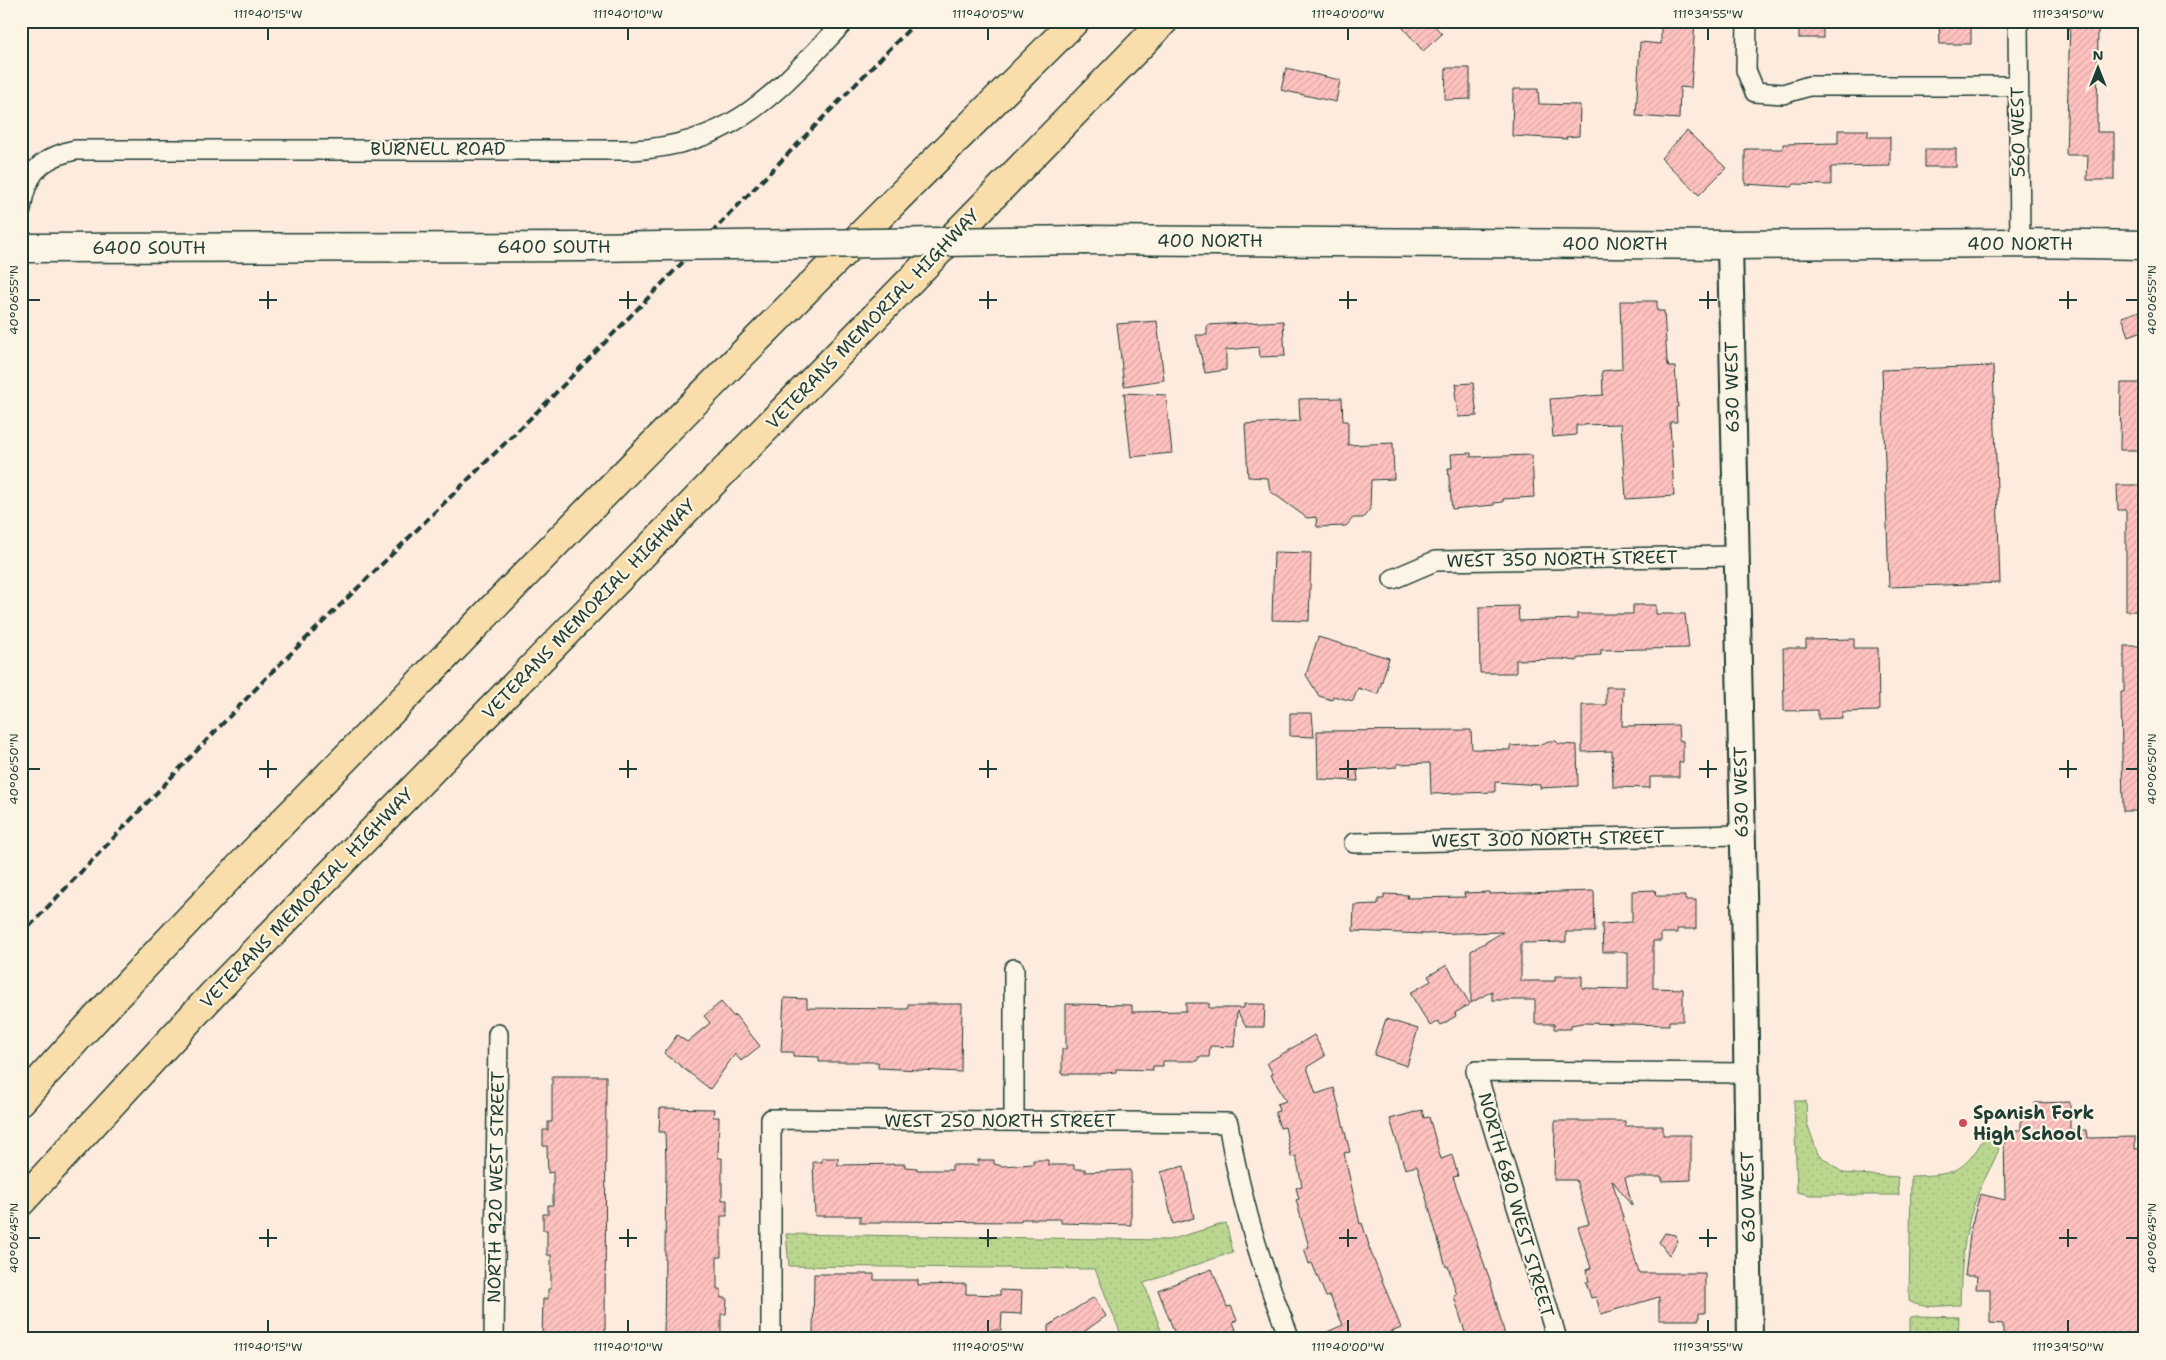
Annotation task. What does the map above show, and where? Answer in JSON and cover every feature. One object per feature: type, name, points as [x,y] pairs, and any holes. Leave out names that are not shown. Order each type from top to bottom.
[{"type":"highway","points":[[21,1101],[110,1001],[302,802],[687,409],[1075,21]]},
{"type":"highway","name":"VETERANS MEMORIAL HIGHWAY","points":[[21,1202],[214,993],[1164,21]]},
{"type":"main road","name":"400 NORTH","points":[[1086,240],[1730,245],[2145,244]]},
{"type":"main road","name":"6400 SOUTH","points":[[21,248],[589,248],[1086,240]]},
{"type":"street","name":"BURNELL ROAD","points":[[21,210],[27,184],[35,170],[46,160],[75,150],[632,150],[680,145],[707,135],[750,113],[772,96],[845,21]]},
{"type":"street","points":[[1747,21],[1746,70],[1755,92],[1783,94],[1809,86],[2017,86]]},
{"type":"street","name":"560 WEST","points":[[2018,21],[2017,86],[2020,243]]},
{"type":"street","points":[[21,241],[21,248]]},
{"type":"street","name":"630 WEST","points":[[1730,245],[1750,1339]]},
{"type":"street","name":"WEST 350 NORTH STREET","points":[[1393,579],[1434,561],[1735,556]]},
{"type":"street","name":"WEST 300 NORTH STREET","points":[[1354,843],[1742,835]]},
{"type":"street","points":[[1014,969],[1014,1120]]},
{"type":"street","name":"NORTH 920 WEST STREET","points":[[494,1339],[498,1034]]},
{"type":"street","name":"NORTH 680 WEST STREET","points":[[1557,1339],[1476,1071],[1746,1073]]},
{"type":"street","name":"WEST 250 NORTH STREET","points":[[770,1339],[771,1119],[1228,1122],[1250,1228],[1270,1291],[1290,1339]]},
{"type":"green space","points":[[1794,1101],[1806,1101],[1807,1123],[1818,1154],[1843,1173],[1898,1177],[1899,1195],[1810,1195],[1797,1192]]},
{"type":"green space","points":[[1985,1136],[1999,1149],[1977,1195],[1971,1214],[1965,1239],[1960,1305],[1927,1306],[1914,1304],[1909,1301],[1911,1176],[1937,1175],[1956,1170],[1970,1158]]},
{"type":"green space","points":[[1226,1223],[1233,1252],[1144,1283],[1164,1339],[1123,1339],[1095,1269],[789,1266],[786,1234],[1169,1240]]},
{"type":"green space","points":[[1917,1316],[1959,1317],[1958,1339],[1910,1339],[1910,1319]]},
{"type":"building","points":[[1397,21],[1430,21],[1442,34],[1423,51]]},
{"type":"building","points":[[1670,21],[1695,21],[1691,88],[1680,87],[1679,119],[1636,116],[1640,42],[1661,44],[1661,28]]},
{"type":"building","points":[[1799,21],[1823,21],[1823,38],[1799,38]]},
{"type":"building","points":[[1939,21],[1971,21],[1971,44],[1940,44]]},
{"type":"building","points":[[2070,21],[2098,21],[2097,132],[2114,132],[2114,180],[2087,180],[2088,155],[2066,155]]},
{"type":"building","points":[[1286,68],[1340,80],[1336,102],[1281,90]]},
{"type":"building","points":[[1446,68],[1470,68],[1470,99],[1445,100]]},
{"type":"building","points":[[1513,89],[1538,89],[1539,104],[1580,105],[1579,136],[1566,137],[1567,139],[1512,136]]},
{"type":"building","points":[[1838,130],[1868,130],[1868,137],[1890,137],[1890,166],[1831,167],[1831,185],[1794,184],[1792,187],[1745,184],[1745,149],[1783,149],[1783,144],[1838,143]]},
{"type":"building","points":[[1687,131],[1726,168],[1699,195],[1661,158]]},
{"type":"building","points":[[1925,149],[1956,149],[1956,167],[1925,167]]},
{"type":"building","points":[[1620,301],[1657,301],[1657,311],[1664,311],[1667,361],[1669,367],[1675,367],[1678,407],[1676,407],[1677,422],[1670,422],[1674,496],[1626,499],[1621,424],[1576,425],[1576,435],[1553,437],[1550,399],[1603,395],[1602,371],[1622,369]]},
{"type":"building","points":[[2145,309],[2145,330],[2129,336],[2122,317]]},
{"type":"building","points":[[1157,321],[1164,380],[1124,386],[1117,324]]},
{"type":"building","points":[[1283,321],[1285,356],[1260,357],[1259,347],[1226,350],[1226,370],[1205,373],[1196,335],[1207,335],[1207,325]]},
{"type":"building","points":[[1993,366],[2000,583],[1889,587],[1882,370]]},
{"type":"building","points":[[1473,383],[1477,416],[1458,417],[1456,384]]},
{"type":"building","points":[[2121,383],[2145,383],[2145,450],[2120,450]]},
{"type":"building","points":[[1124,393],[1166,395],[1172,453],[1131,457]]},
{"type":"building","points":[[1342,398],[1343,421],[1348,421],[1348,445],[1393,443],[1394,479],[1371,480],[1370,509],[1363,518],[1353,518],[1346,526],[1317,527],[1316,517],[1307,518],[1270,491],[1268,478],[1248,477],[1245,424],[1300,421],[1299,399]]},
{"type":"building","points":[[1471,453],[1471,457],[1532,455],[1534,497],[1503,499],[1503,502],[1494,503],[1494,505],[1452,509],[1448,468],[1452,468],[1451,454]]},
{"type":"building","points":[[2117,485],[2145,485],[2145,611],[2126,611],[2126,510],[2118,510]]},
{"type":"building","points":[[1274,552],[1311,553],[1309,621],[1272,620]]},
{"type":"building","points":[[1633,605],[1656,605],[1656,614],[1685,614],[1689,648],[1601,650],[1601,655],[1586,656],[1586,658],[1579,658],[1577,661],[1561,659],[1516,660],[1516,673],[1480,673],[1479,607],[1518,606],[1519,621],[1577,619],[1577,614],[1633,614]]},
{"type":"building","points":[[1318,637],[1389,658],[1378,694],[1358,688],[1353,701],[1333,696],[1332,700],[1319,696],[1306,675]]},
{"type":"building","points":[[1854,639],[1854,648],[1878,648],[1879,711],[1842,712],[1842,718],[1818,719],[1818,710],[1784,711],[1783,648],[1806,648],[1806,640]]},
{"type":"building","points":[[2124,646],[2145,646],[2145,811],[2123,811],[2121,692],[2124,692]]},
{"type":"building","points":[[1606,687],[1623,687],[1622,726],[1678,725],[1679,740],[1683,741],[1683,762],[1679,762],[1679,777],[1650,777],[1650,788],[1613,787],[1612,751],[1582,752],[1582,705],[1606,705]]},
{"type":"building","points":[[1290,713],[1312,713],[1314,737],[1290,736]]},
{"type":"building","points":[[1471,730],[1472,749],[1510,750],[1510,746],[1545,744],[1548,741],[1577,745],[1578,786],[1540,788],[1540,785],[1495,782],[1495,792],[1431,794],[1430,763],[1397,764],[1397,767],[1357,770],[1358,781],[1318,779],[1317,731]]},
{"type":"building","points":[[1655,890],[1656,896],[1685,896],[1685,900],[1696,900],[1696,929],[1677,929],[1677,933],[1661,933],[1661,941],[1653,941],[1653,988],[1683,989],[1683,1021],[1669,1021],[1669,1025],[1582,1023],[1571,1025],[1571,1029],[1554,1029],[1554,1024],[1535,1024],[1535,1000],[1492,1000],[1492,991],[1471,1003],[1471,951],[1503,932],[1424,934],[1353,931],[1354,905],[1378,904],[1378,899],[1384,899],[1384,894],[1408,895],[1407,898],[1465,897],[1464,893],[1489,892],[1489,894],[1594,891],[1595,932],[1566,932],[1566,942],[1521,943],[1521,981],[1555,981],[1555,976],[1582,976],[1582,988],[1628,989],[1628,952],[1603,952],[1602,924],[1632,922],[1632,891]]},
{"type":"building","points":[[1447,965],[1470,1004],[1455,1013],[1456,1016],[1441,1025],[1438,1021],[1430,1026],[1410,993],[1431,981],[1428,976]]},
{"type":"building","points":[[784,998],[807,999],[807,1008],[908,1009],[908,1004],[962,1004],[961,1072],[878,1068],[878,1062],[819,1062],[819,1057],[793,1056],[793,1052],[781,1052]]},
{"type":"building","points":[[721,1002],[734,1017],[735,1015],[760,1046],[741,1061],[735,1054],[710,1089],[664,1053],[677,1035],[687,1042],[710,1023],[704,1016]]},
{"type":"building","points":[[1186,1003],[1209,1003],[1209,1008],[1244,1008],[1244,1004],[1265,1004],[1264,1027],[1246,1027],[1237,1011],[1234,1047],[1210,1046],[1209,1057],[1198,1057],[1198,1061],[1163,1061],[1163,1066],[1153,1066],[1153,1070],[1116,1069],[1116,1072],[1098,1074],[1062,1074],[1062,1049],[1066,1049],[1066,1004],[1132,1005],[1132,1012],[1186,1011]]},
{"type":"building","points":[[1386,1019],[1418,1029],[1407,1066],[1374,1055]]},
{"type":"building","points":[[1314,1035],[1325,1056],[1307,1067],[1316,1094],[1334,1088],[1350,1152],[1344,1153],[1360,1224],[1362,1223],[1368,1245],[1401,1328],[1374,1339],[1311,1339],[1343,1325],[1330,1296],[1326,1297],[1312,1263],[1309,1264],[1304,1248],[1309,1247],[1296,1200],[1299,1199],[1296,1188],[1302,1186],[1296,1156],[1291,1157],[1285,1127],[1280,1128],[1275,1112],[1279,1111],[1277,1104],[1286,1101],[1271,1075],[1273,1074],[1267,1063]]},
{"type":"building","points":[[552,1076],[606,1076],[605,1339],[542,1339],[543,1299],[548,1299],[548,1289],[551,1289],[551,1255],[547,1255],[547,1230],[543,1230],[543,1214],[548,1214],[548,1205],[553,1205],[553,1172],[548,1173],[547,1146],[543,1146],[543,1130],[548,1130],[548,1122],[552,1122]]},
{"type":"building","name":"Spanish Fork High School","points":[[2070,1102],[2070,1130],[2086,1130],[2087,1138],[2135,1137],[2135,1149],[2145,1148],[2145,1339],[2003,1339],[2003,1324],[1990,1323],[1990,1289],[1976,1289],[1977,1276],[1965,1276],[1971,1227],[1980,1194],[2005,1200],[2004,1130],[2021,1130],[2021,1114],[2035,1114],[2035,1103]]},
{"type":"building","points":[[660,1108],[714,1109],[713,1117],[719,1117],[718,1158],[722,1158],[722,1200],[727,1200],[727,1216],[721,1216],[721,1257],[717,1257],[717,1289],[721,1289],[721,1298],[727,1298],[726,1314],[721,1314],[721,1339],[664,1339],[666,1167],[665,1132],[659,1132]]},
{"type":"building","points":[[1422,1110],[1424,1118],[1429,1117],[1441,1159],[1452,1155],[1458,1176],[1453,1177],[1490,1280],[1506,1339],[1467,1339],[1454,1296],[1457,1295],[1448,1266],[1446,1267],[1417,1166],[1405,1169],[1390,1119]]},
{"type":"building","points":[[1555,1121],[1625,1121],[1625,1126],[1663,1126],[1663,1135],[1691,1135],[1691,1180],[1662,1181],[1662,1177],[1625,1177],[1632,1206],[1612,1180],[1639,1273],[1705,1273],[1705,1313],[1699,1313],[1699,1320],[1659,1320],[1659,1297],[1601,1314],[1596,1297],[1591,1298],[1586,1282],[1589,1281],[1586,1270],[1591,1268],[1578,1227],[1589,1224],[1576,1180],[1554,1180]]},
{"type":"building","points":[[822,1158],[838,1158],[838,1165],[905,1164],[905,1167],[917,1168],[917,1170],[952,1170],[952,1165],[978,1165],[978,1160],[994,1160],[994,1164],[1002,1166],[1033,1164],[1033,1160],[1048,1160],[1048,1165],[1074,1165],[1074,1169],[1085,1169],[1085,1172],[1131,1170],[1131,1225],[1061,1223],[1061,1219],[1021,1219],[1021,1222],[881,1221],[881,1223],[860,1223],[860,1216],[815,1216],[813,1162],[822,1162]]},
{"type":"building","points":[[1184,1166],[1194,1218],[1173,1224],[1161,1172]]},
{"type":"building","points":[[1665,1233],[1675,1235],[1678,1241],[1669,1255],[1659,1242]]},
{"type":"building","points":[[1212,1269],[1227,1307],[1231,1306],[1237,1320],[1233,1322],[1236,1330],[1214,1339],[1177,1339],[1158,1290]]},
{"type":"building","points":[[814,1274],[874,1274],[874,1280],[918,1280],[918,1285],[966,1284],[966,1294],[1000,1295],[1000,1290],[1022,1291],[1021,1314],[1002,1313],[1001,1330],[991,1330],[991,1335],[967,1334],[967,1339],[818,1339],[818,1334],[813,1334]]},
{"type":"building","points":[[1094,1297],[1106,1316],[1074,1339],[1052,1339],[1048,1332],[1048,1326]]},
{"type":"railway","points":[[21,935],[267,677],[547,402],[917,21]]},
{"type":"place","name":"Spanish Fork High School","points":[[1963,1123]]}]
